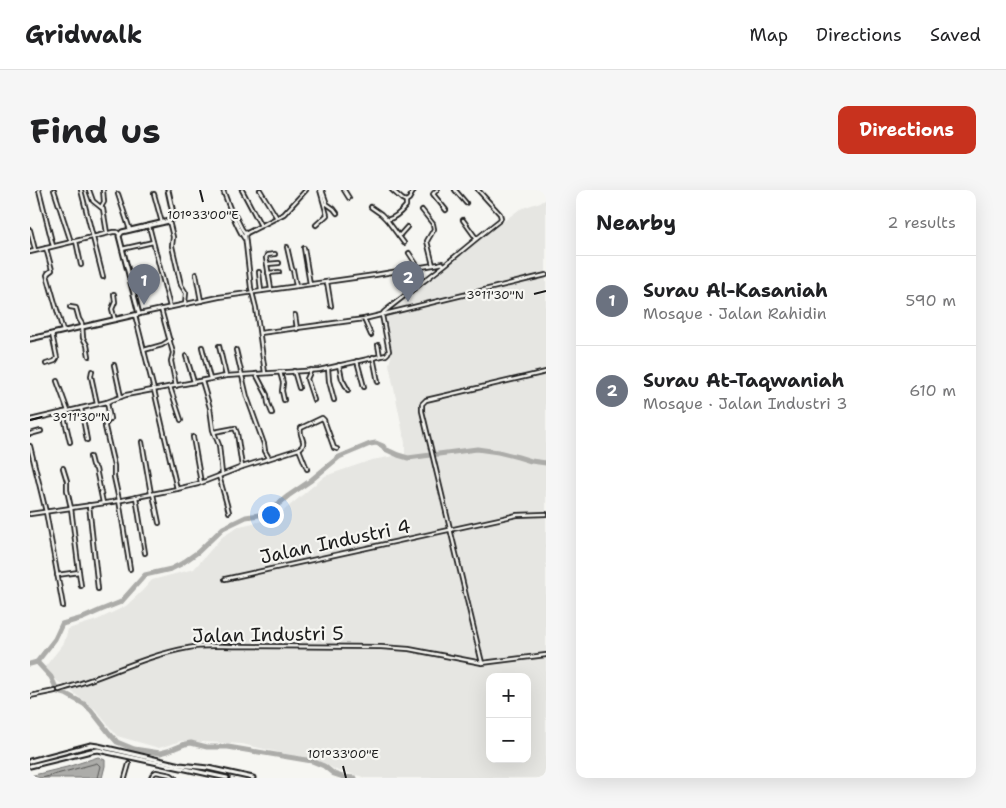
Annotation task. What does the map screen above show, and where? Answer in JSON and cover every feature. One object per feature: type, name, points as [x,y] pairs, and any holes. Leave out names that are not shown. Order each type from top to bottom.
[{"type":"street","points":[[39,190],[53,246]]},
{"type":"street","points":[[54,190],[71,242]]},
{"type":"street","points":[[81,190],[103,277]]},
{"type":"street","points":[[89,190],[92,201],[103,209],[107,234]]},
{"type":"street","points":[[101,207],[105,200],[103,190]]},
{"type":"street","points":[[30,252],[115,232],[119,234],[169,221],[173,216],[168,190]]},
{"type":"street","points":[[223,190],[245,240]]},
{"type":"street","points":[[242,190],[261,226]]},
{"type":"street","points":[[260,190],[277,218]]},
{"type":"street","points":[[246,234],[284,214],[306,190]]},
{"type":"street","points":[[321,190],[327,204],[334,208],[337,213]]},
{"type":"street","points":[[316,225],[327,215],[321,190]]},
{"type":"street","points":[[344,190],[348,198]]},
{"type":"street","points":[[392,190],[406,201]]},
{"type":"street","points":[[387,220],[393,218],[406,206],[406,201],[414,190]]},
{"type":"street","points":[[437,190],[433,194],[446,210]]},
{"type":"street","points":[[455,190],[466,203]]},
{"type":"street","points":[[382,315],[501,218],[500,214],[478,190]]},
{"type":"street","points":[[118,194],[130,230]]},
{"type":"street","points":[[154,194],[162,223]]},
{"type":"street","points":[[371,207],[387,220],[404,243]]},
{"type":"street","points":[[422,210],[434,224],[434,229],[427,243],[433,265]]},
{"type":"street","points":[[236,217],[246,234]]},
{"type":"street","points":[[463,220],[476,238]]},
{"type":"street","points":[[169,221],[173,237],[172,246],[181,285],[186,293],[185,304]]},
{"type":"street","points":[[149,226],[170,307]]},
{"type":"street","points":[[399,236],[407,227]]},
{"type":"street","points":[[30,230],[35,250]]},
{"type":"street","points":[[119,234],[177,489]]},
{"type":"street","points":[[246,234],[245,240],[252,292],[265,374]]},
{"type":"street","points":[[76,241],[81,264]]},
{"type":"street","points":[[122,249],[153,242]]},
{"type":"street","points":[[287,247],[296,286]]},
{"type":"street","points":[[46,248],[52,270],[47,275],[63,331]]},
{"type":"street","points":[[304,248],[310,284]]},
{"type":"street","points":[[409,253],[418,267]]},
{"type":"street","points":[[271,289],[266,256],[275,254]]},
{"type":"street","points":[[267,264],[279,263]]},
{"type":"street","points":[[30,339],[201,301],[271,289],[375,275],[441,263],[444,265]]},
{"type":"street","points":[[259,272],[261,291]]},
{"type":"street","points":[[268,274],[279,272]]},
{"type":"street","points":[[196,274],[201,301]]},
{"type":"street","points":[[260,333],[364,319],[546,275]]},
{"type":"street","points":[[328,282],[331,306]]},
{"type":"street","points":[[114,294],[115,302],[112,309],[115,320]]},
{"type":"street","points":[[70,307],[76,308],[83,327],[89,356]]},
{"type":"street","points":[[161,309],[174,352],[171,361],[176,386]]},
{"type":"street","points":[[295,315],[297,328]]},
{"type":"street","points":[[30,420],[122,397],[226,376],[328,368],[387,354],[389,351],[382,315]]},
{"type":"street","points":[[364,319],[371,335]]},
{"type":"street","points":[[46,364],[55,361],[57,358],[52,334]]},
{"type":"street","points":[[144,350],[162,345],[170,340]]},
{"type":"street","points":[[378,344],[380,356]]},
{"type":"street","points":[[218,346],[226,376]]},
{"type":"street","points":[[202,347],[210,379]]},
{"type":"street","points":[[236,350],[246,397],[269,458]]},
{"type":"street","points":[[186,356],[194,382]]},
{"type":"street","points":[[374,357],[378,382]]},
{"type":"street","points":[[357,361],[364,387]]},
{"type":"street","points":[[114,365],[122,397]]},
{"type":"street","points":[[339,365],[342,379],[348,390]]},
{"type":"street","points":[[328,368],[328,381],[334,400]]},
{"type":"street","points":[[310,370],[307,379],[314,400]]},
{"type":"street","points":[[92,371],[90,376],[96,404]]},
{"type":"street","points":[[294,371],[300,388]]},
{"type":"street","points":[[280,372],[284,400]]},
{"type":"street","points":[[482,663],[422,407],[426,400],[546,372]]},
{"type":"street","points":[[256,374],[267,395],[272,413]]},
{"type":"street","points":[[57,381],[68,411]]},
{"type":"street","points":[[202,381],[219,446],[220,475],[229,512]]},
{"type":"street","points":[[170,387],[181,420]]},
{"type":"street","points":[[107,402],[110,419],[105,427],[114,466],[114,477],[130,568]]},
{"type":"street","points":[[81,408],[87,440]]},
{"type":"street","points":[[63,412],[70,442]]},
{"type":"street","points":[[30,514],[136,497],[201,482],[242,466],[299,449],[304,444],[300,433],[301,428],[322,418],[334,448],[337,449]]},
{"type":"street","points":[[214,432],[235,428],[242,466]]},
{"type":"street","points":[[30,434],[41,431]]},
{"type":"street","points":[[192,437],[201,482]]},
{"type":"street","points":[[142,442],[159,523]]},
{"type":"street","points":[[30,446],[46,512],[63,606]]},
{"type":"street","points":[[299,449],[307,469]]},
{"type":"street","points":[[90,457],[92,465],[96,469],[103,503]]},
{"type":"street","points":[[63,468],[67,481],[82,586]]},
{"type":"street","points":[[136,497],[145,553]]},
{"type":"street","points":[[89,505],[98,590]]},
{"type":"street","name":"Jalan Industri 4","points":[[225,579],[517,515],[546,514]]},
{"type":"street","points":[[57,575],[79,572]]},
{"type":"street","name":"Jalan Industri 5","points":[[60,690],[157,656],[186,648],[202,646],[402,648],[482,663],[546,655]]},
{"type":"street","points":[[30,696],[55,691]]},
{"type":"street","points":[[30,761],[91,745],[180,765],[208,768],[253,778]]},
{"type":"street","points":[[30,766],[98,750],[227,778]]},
{"type":"street","points":[[125,778],[129,764]]},
{"type":"street","points":[[151,778],[152,774],[156,772],[171,775],[175,778]]},
{"type":"shaded area","points":[[546,200],[546,778],[365,778],[338,771],[321,762],[242,744],[181,741],[159,748],[117,736],[95,709],[56,680],[44,668],[64,643],[68,629],[97,620],[126,606],[152,580],[194,569],[222,537],[240,526],[275,518],[325,476],[372,460],[394,456],[405,460],[405,443],[389,364],[392,353],[386,317],[382,313],[520,209]]},
{"type":"water","points":[[98,757],[105,760],[102,778],[30,778],[30,776]]},
{"type":"waterway","points":[[37,662],[55,639],[62,624],[83,618],[121,602],[145,575],[171,569],[181,564],[198,552],[223,528],[246,517],[265,514],[339,457],[370,444],[376,443],[385,449],[408,458],[477,449],[546,463]]},
{"type":"waterway","points":[[30,664],[37,662],[51,677],[58,692],[66,694],[84,704],[117,742],[134,749],[160,753],[191,743],[207,747],[228,747],[312,761],[324,766],[334,774],[355,778]]},
{"type":"place","name":"Surau At-Taqwaniah","points":[[408,302]]},
{"type":"place","name":"Surau Al-Kasaniah","points":[[144,305]]}]
